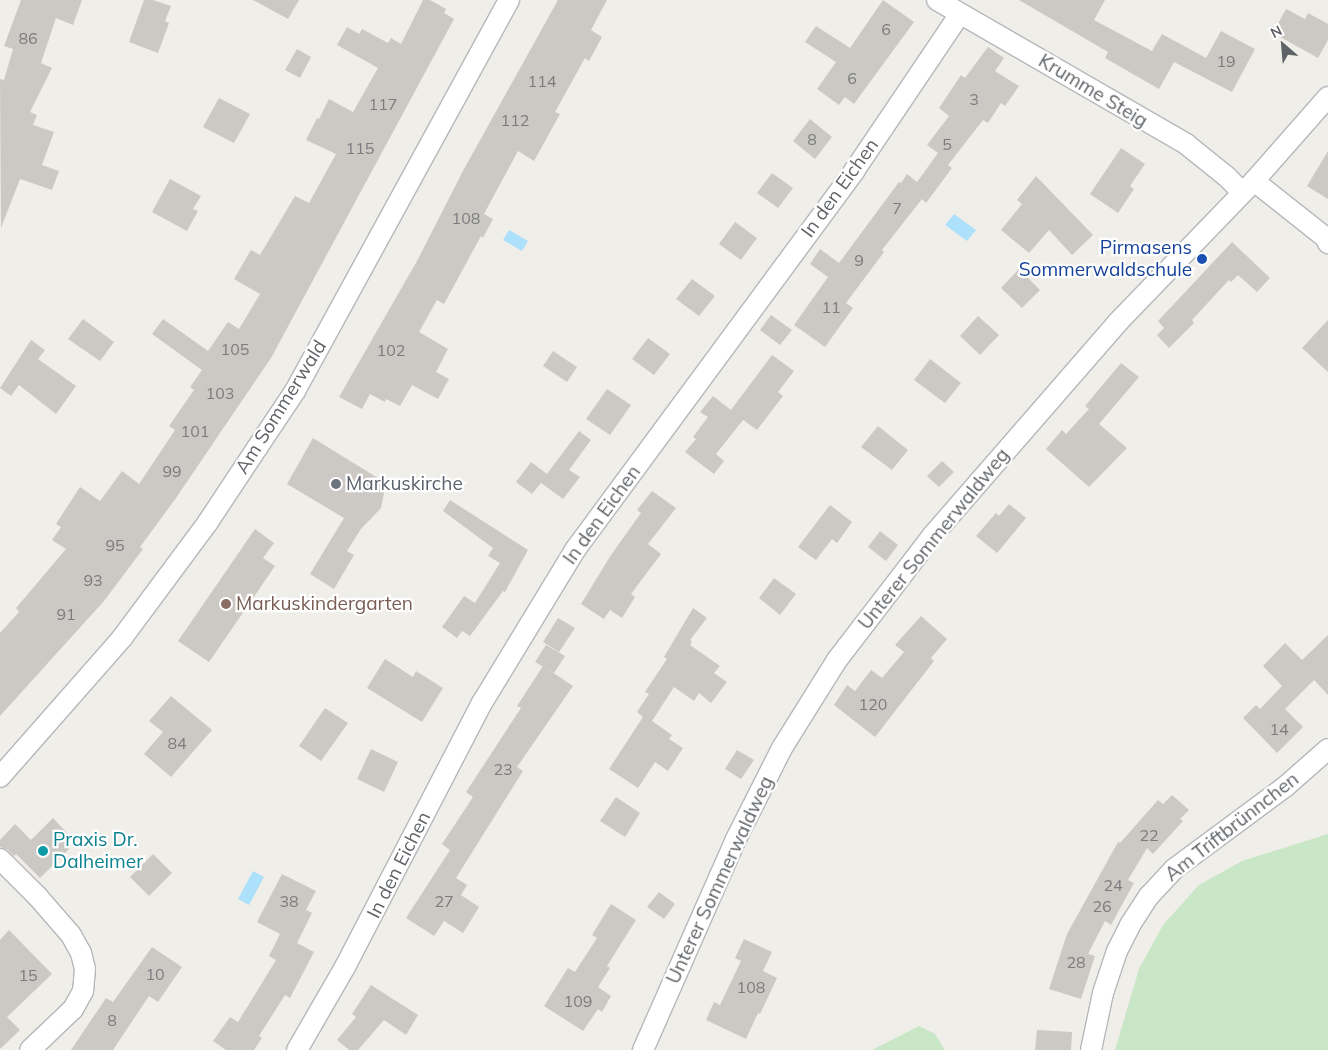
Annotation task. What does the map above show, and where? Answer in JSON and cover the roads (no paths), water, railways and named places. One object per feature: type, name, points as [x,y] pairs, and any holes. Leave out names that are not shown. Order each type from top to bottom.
[{"type":"street","name":"Am Sommerwald","points":[[0,777],[122,638],[208,522],[295,391],[509,0]]},
{"type":"street","name":"Krumme Steig","points":[[937,0],[1186,144],[1213,164],[1325,237],[1328,244]]},
{"type":"street","name":"In den Eichen","points":[[297,1050],[345,967],[482,703],[575,550],[854,171],[960,14]]},
{"type":"street","name":"Unterer Sommerwaldweg","points":[[643,1050],[739,832],[782,748],[837,660],[933,535],[1110,330],[1248,186],[1328,97]]},
{"type":"street","name":"Am Triftbrünnchen","points":[[1091,1050],[1103,993],[1118,951],[1130,925],[1149,896],[1174,869],[1286,786],[1328,749]]},
{"type":"street","points":[[0,859],[38,897],[71,935],[81,953],[85,969],[83,991],[73,1009],[30,1050]]},
{"type":"water","points":[[954,214],[976,230],[967,241],[945,225]]},
{"type":"water","points":[[509,230],[528,241],[522,251],[503,240]]},
{"type":"water","points":[[253,871],[264,877],[249,905],[238,899]]},
{"type":"place","name":"Pirmasens Sommerwaldschule","points":[[1202,259]]},
{"type":"place","name":"Markuskirche","points":[[336,484]]},
{"type":"place","name":"Markuskindergarten","points":[[226,604]]},
{"type":"place","name":"Praxis Dr. Dalheimer","points":[[43,851]]}]
